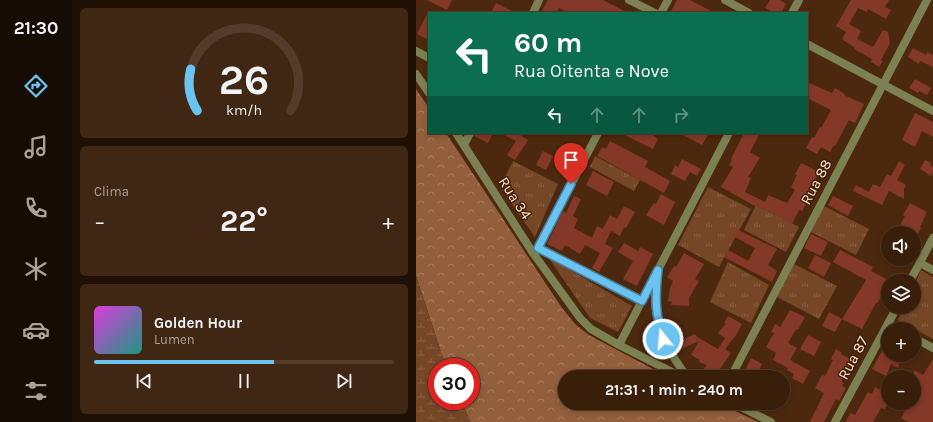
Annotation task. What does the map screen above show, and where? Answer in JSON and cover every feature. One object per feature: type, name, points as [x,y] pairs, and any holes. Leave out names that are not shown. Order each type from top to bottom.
[{"type":"street","points":[[533,12],[539,0]]},
{"type":"street","points":[[629,0],[653,12]]},
{"type":"street","points":[[662,12],[668,0]]},
{"type":"street","points":[[725,0],[747,12]]},
{"type":"street","points":[[793,12],[799,0]]},
{"type":"street","name":"Rua 88","points":[[735,370],[927,0]]},
{"type":"street","points":[[808,45],[933,111]]},
{"type":"street","points":[[416,51],[428,57]]},
{"type":"street","points":[[416,74],[428,92]]},
{"type":"street","name":"Rua 34","points":[[457,134],[536,250],[580,318],[591,329],[668,370]]},
{"type":"street","points":[[464,145],[470,134]]},
{"type":"street","points":[[597,134],[536,250],[642,301]]},
{"type":"street","points":[[619,345],[728,134]]},
{"type":"street","points":[[921,261],[933,238]]},
{"type":"street","points":[[921,264],[933,270]]},
{"type":"street","points":[[658,270],[655,303],[658,321],[663,339],[682,370]]},
{"type":"street","name":"Rua 87","points":[[835,422],[881,337]]},
{"type":"street","points":[[921,342],[933,348]]},
{"type":"street","points":[[747,410],[771,422]]},
{"type":"green space","points":[[416,89],[428,107],[428,134],[447,134],[562,308],[576,325],[589,335],[655,370],[558,370],[558,410],[733,410],[758,422],[471,422],[465,410],[480,410],[480,358],[443,358],[416,276]]},
{"type":"green space","points":[[595,156],[640,180],[634,191],[590,167]]},
{"type":"green space","points":[[513,161],[558,184],[535,237],[500,187]]},
{"type":"green space","points":[[708,187],[751,209],[719,267],[678,245]]},
{"type":"green space","points":[[756,205],[799,227],[786,252],[744,230]]},
{"type":"green space","points":[[824,206],[869,229],[856,255],[811,232]]},
{"type":"green space","points":[[548,257],[632,306],[618,332],[590,318]]},
{"type":"green space","points":[[728,262],[769,285],[751,323],[710,302]]},
{"type":"green space","points":[[794,264],[837,286],[819,319],[777,297]]},
{"type":"green space","points":[[921,270],[933,277],[933,339],[921,332],[921,322],[902,322],[898,320],[901,314],[921,314],[921,274],[919,274]]},
{"type":"green space","points":[[416,276],[443,358],[428,358],[428,410],[465,410],[471,422],[416,422]]},
{"type":"building","points":[[427,0],[452,0],[447,10]]},
{"type":"building","points":[[548,0],[603,0],[626,12],[566,12],[559,8],[557,12],[542,11]]},
{"type":"building","points":[[677,0],[690,0],[713,12],[671,12]]},
{"type":"building","points":[[770,0],[780,0],[786,4],[782,12],[772,12],[765,8]]},
{"type":"building","points":[[851,0],[889,0],[885,7],[891,10],[886,19],[868,9],[867,12],[858,8],[849,24],[861,31],[857,39],[873,47],[883,30],[888,32],[890,43],[879,67],[871,62],[872,59],[854,49],[855,48],[842,39],[846,32],[836,26]]},
{"type":"building","points":[[496,3],[514,12],[492,12]]},
{"type":"building","points":[[428,12],[428,40],[417,34]]},
{"type":"building","points":[[913,48],[926,55],[927,52],[933,55],[933,67],[920,61],[919,64],[908,57]]},
{"type":"building","points":[[915,79],[931,88],[927,95],[919,91],[918,93],[909,88]]},
{"type":"building","points":[[808,82],[832,93],[835,88],[845,94],[844,95],[864,104],[855,123],[849,120],[835,146],[834,145],[830,152],[821,147],[817,154],[806,148],[812,137],[814,138],[820,127],[821,128],[831,110],[808,98]]},
{"type":"building","points":[[915,113],[933,122],[933,137],[922,131],[915,147],[902,140]]},
{"type":"building","points":[[475,134],[492,134],[488,143],[474,136]]},
{"type":"building","points":[[502,134],[519,134],[528,140],[515,160],[507,155],[516,141]]},
{"type":"building","points":[[623,134],[651,134],[658,139],[653,149]]},
{"type":"building","points":[[681,134],[708,134],[702,145]]},
{"type":"building","points":[[744,134],[759,134],[750,152],[760,158],[748,177],[751,178],[745,192],[765,202],[768,195],[787,203],[795,190],[791,187],[797,175],[795,174],[801,163],[819,172],[812,185],[818,188],[812,199],[810,197],[802,211],[799,210],[792,224],[762,208],[761,209],[751,204],[721,187],[733,167],[729,165],[732,160],[731,159]]},
{"type":"building","points":[[610,141],[648,161],[645,167],[670,181],[664,193],[597,156],[602,147],[606,149]]},
{"type":"building","points":[[543,151],[553,156],[546,170],[536,165]]},
{"type":"building","points":[[682,159],[701,169],[697,176],[690,172],[685,181],[671,174],[675,165],[678,167]]},
{"type":"building","points":[[925,160],[931,163],[930,165],[933,167],[931,176],[920,169]]},
{"type":"building","points":[[899,161],[905,165],[897,180],[906,185],[904,189],[904,199],[889,191],[882,205],[853,191],[856,185],[869,192],[873,184],[880,187],[887,174],[891,176]]},
{"type":"building","points":[[593,171],[614,182],[607,196],[586,185]]},
{"type":"building","points":[[661,194],[675,202],[664,225],[646,215],[654,203],[656,204]]},
{"type":"building","points":[[574,196],[581,199],[573,216],[578,219],[574,228],[592,238],[597,226],[603,229],[610,215],[617,219],[624,206],[635,212],[626,228],[624,227],[620,236],[611,231],[605,244],[613,248],[599,272],[592,268],[600,253],[585,245],[580,254],[565,245],[562,251],[547,244],[563,211],[566,213]]},
{"type":"building","points":[[833,196],[853,206],[848,216],[828,205]]},
{"type":"building","points":[[910,203],[927,212],[920,226],[900,226],[905,216],[903,215]]},
{"type":"building","points":[[736,229],[777,249],[768,265],[777,271],[772,282],[724,257],[728,250],[748,261],[755,248],[733,236]]},
{"type":"building","points":[[811,234],[828,242],[821,256],[804,248]]},
{"type":"building","points":[[624,243],[638,251],[640,247],[653,254],[637,286],[623,279],[633,261],[618,252]]},
{"type":"building","points":[[840,250],[873,267],[871,271],[881,276],[881,297],[876,303],[862,329],[842,319],[866,280],[833,262]]},
{"type":"building","points":[[684,253],[704,264],[695,279],[699,281],[689,298],[689,306],[671,305],[672,302],[668,301],[670,288],[673,281],[667,277],[674,266],[676,267]]},
{"type":"building","points":[[815,255],[831,263],[824,277],[808,268]]},
{"type":"building","points":[[790,310],[805,317],[798,330],[796,329],[788,343],[797,348],[790,360],[810,371],[803,384],[792,378],[794,374],[790,372],[790,370],[787,370],[788,368],[773,360],[776,353],[766,347],[774,333],[771,332],[775,324],[780,327]]},
{"type":"building","points":[[829,312],[842,319],[835,332],[822,326]]},
{"type":"building","points":[[728,316],[742,324],[736,335],[725,349],[731,353],[720,369],[721,370],[703,370],[707,365],[699,362],[700,360],[691,355],[699,341],[681,349],[678,342],[695,334],[697,337],[718,349],[725,338],[718,333],[726,324],[724,323]]},
{"type":"building","points":[[808,335],[821,342],[814,356],[800,349]]},
{"type":"building","points":[[836,349],[842,353],[841,354],[852,360],[841,382],[844,383],[842,386],[846,388],[839,401],[836,399],[824,422],[810,422],[824,393],[815,388],[822,375],[825,376],[833,360],[831,359]]},
{"type":"building","points":[[881,353],[881,362],[900,362],[898,368],[891,364],[888,370],[881,370],[881,374],[872,369]]},
{"type":"building","points":[[751,358],[762,364],[759,370],[745,370]]},
{"type":"building","points":[[933,359],[933,422],[909,422],[901,418],[905,410],[921,410],[921,374],[923,375]]},
{"type":"building","points":[[875,387],[881,390],[881,408],[873,422],[846,422],[850,413],[855,415],[868,392],[872,394]]},
{"type":"route","points":[[571,184],[538,248],[642,301],[658,270],[655,303],[663,339]]}]
